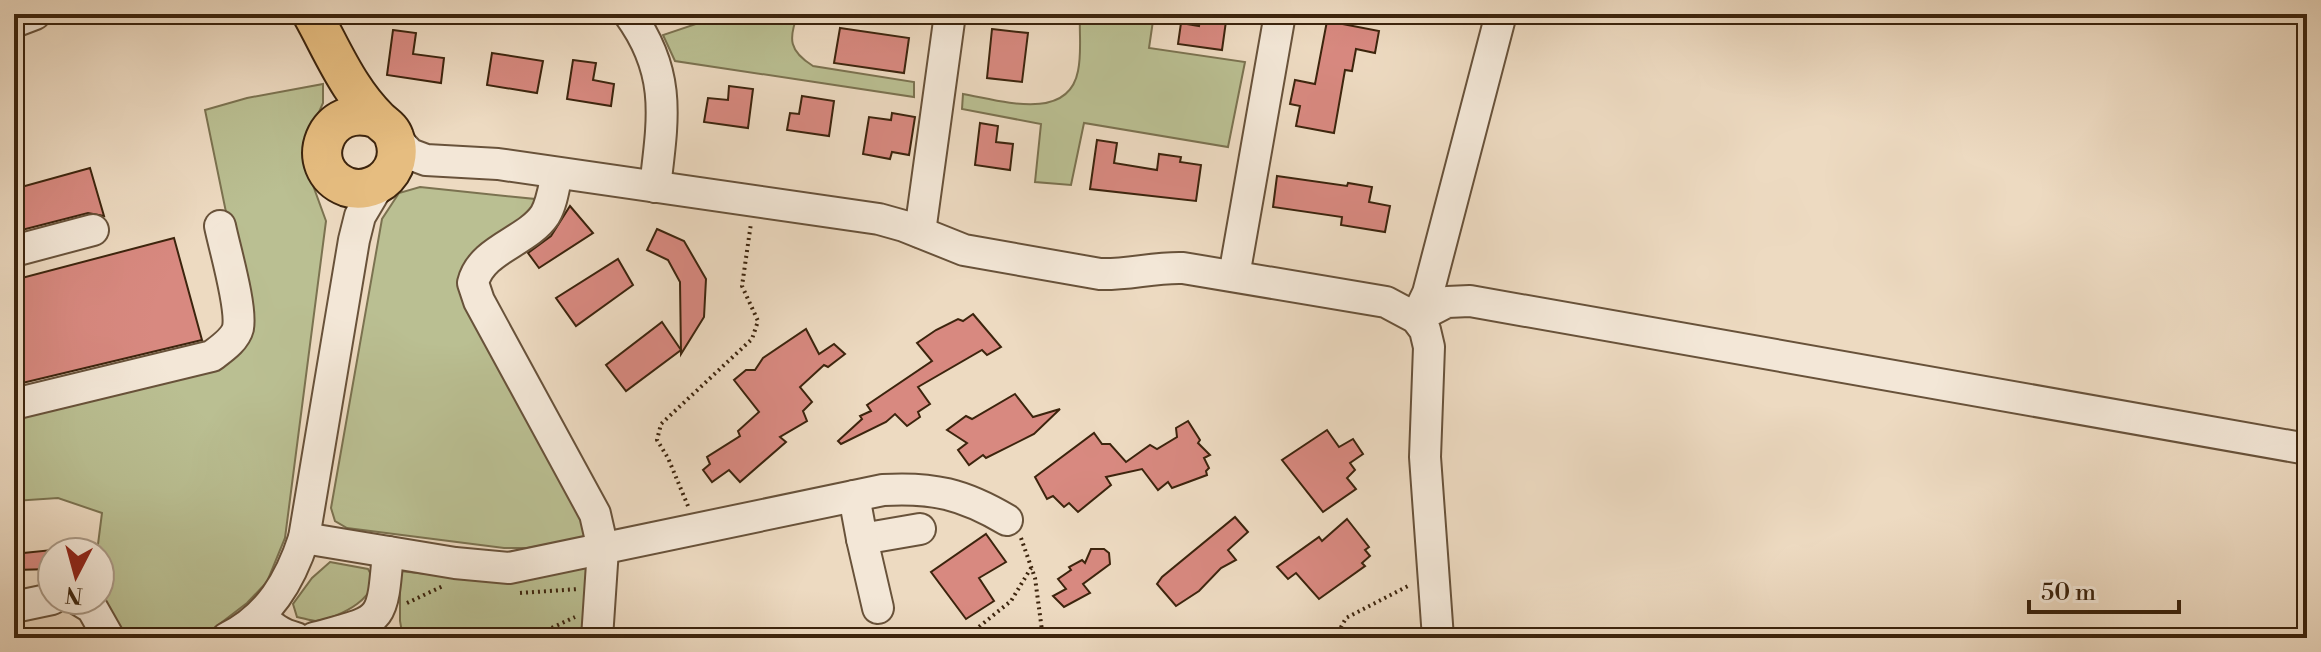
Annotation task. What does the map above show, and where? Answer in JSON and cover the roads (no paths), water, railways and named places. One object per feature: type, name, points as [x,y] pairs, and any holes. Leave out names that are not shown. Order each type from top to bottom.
[{"type":"main road","points":[[312,14],[351,85],[386,128],[397,158],[383,180],[356,189],[334,179],[323,161],[322,150],[329,131],[336,123],[361,114],[386,128]]},
{"type":"main road","points":[[335,57],[341,88],[336,123]]},
{"type":"street","points":[[14,22],[35,14]]},
{"type":"street","points":[[629,14],[653,52],[662,88],[662,127],[655,187]]},
{"type":"street","points":[[920,232],[950,14]]},
{"type":"street","points":[[1234,276],[1280,14]]},
{"type":"street","points":[[1416,318],[1428,293],[1501,14]]},
{"type":"street","points":[[386,128],[410,154],[443,162],[498,164],[879,219],[964,250],[1100,274],[1122,275],[1160,267],[1183,268],[1386,302],[1416,318],[1425,330],[1429,347],[1425,457],[1438,638]]},
{"type":"street","points":[[227,638],[261,615],[287,581],[304,538],[360,216],[383,180],[443,162]]},
{"type":"street","points":[[557,173],[546,213],[539,223],[481,265],[475,272],[473,283],[479,301],[595,514],[603,549],[597,638]]},
{"type":"street","points":[[334,179],[350,218],[353,244]]},
{"type":"street","points":[[14,404],[212,356],[229,343],[238,331],[238,312],[220,226]]},
{"type":"street","points":[[14,251],[93,230]]},
{"type":"street","points":[[1416,318],[1447,302],[1470,301],[2307,449]]},
{"type":"street","points":[[304,538],[484,568],[509,568],[883,490],[917,488],[947,492],[1007,520]]},
{"type":"street","points":[[854,496],[878,608]]},
{"type":"street","points":[[862,539],[920,529]]},
{"type":"street","points":[[314,638],[373,619],[384,601],[388,552]]},
{"type":"street","points":[[14,607],[36,602]]},
{"type":"street","points":[[261,615],[271,627],[296,638]]},
{"type":"street","points":[[97,616],[109,638]]}]
